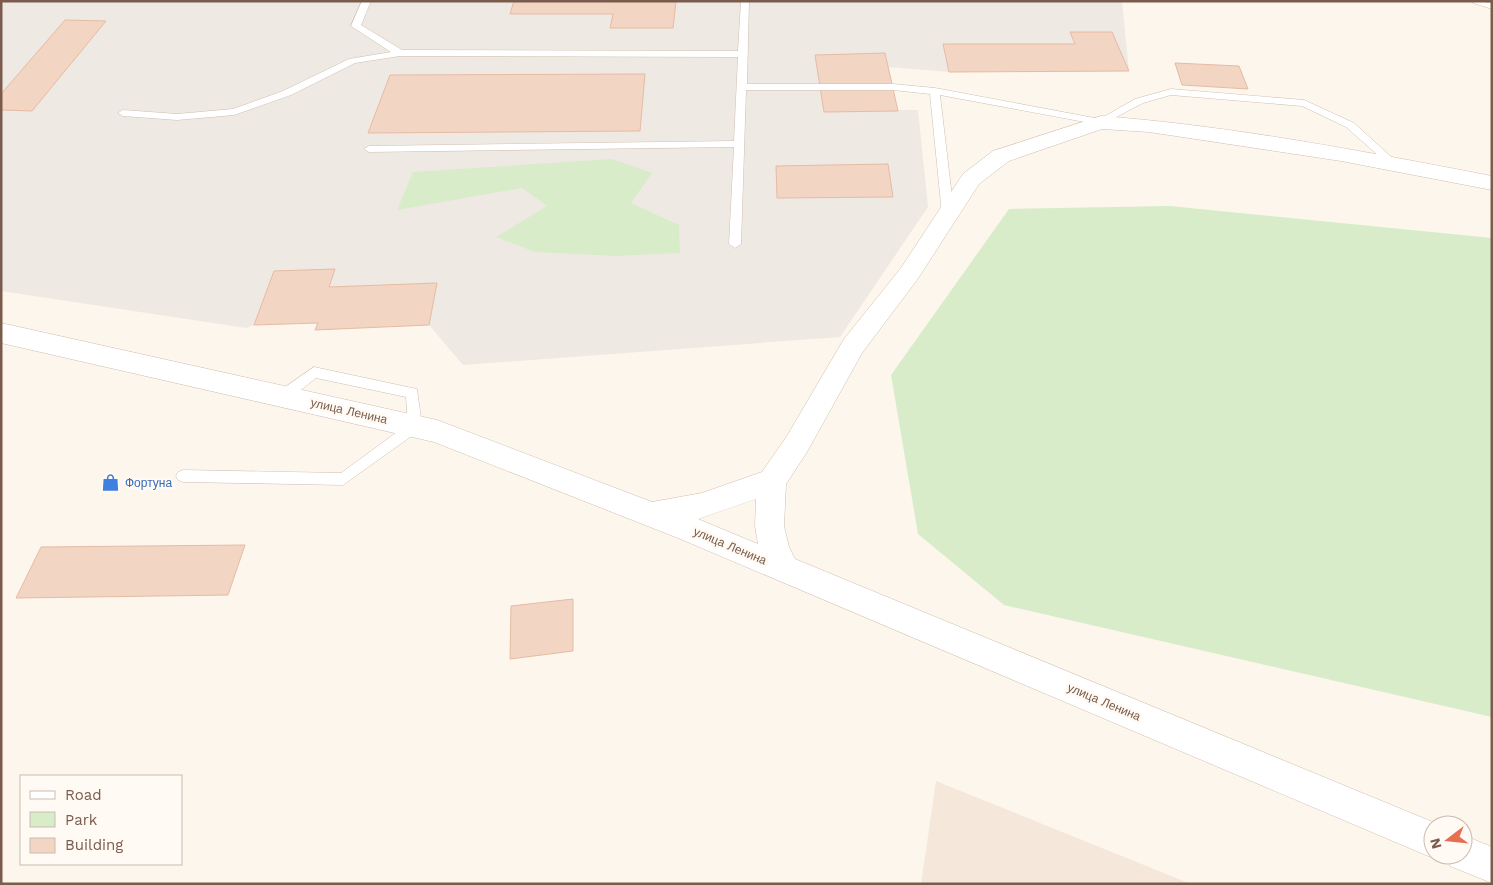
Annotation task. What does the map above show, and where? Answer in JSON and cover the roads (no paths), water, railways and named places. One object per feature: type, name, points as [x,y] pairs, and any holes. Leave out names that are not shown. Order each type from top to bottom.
[{"type":"street","points":[[784,568],[775,553],[769,525],[768,514],[772,481],[797,444],[853,346],[909,274],[971,179],[1001,156],[1101,122],[1149,126],[1331,153],[1492,183]]},
{"type":"street","name":"улица Ленина","points":[[1,333],[437,431],[652,514],[784,568],[1423,836]]},
{"type":"street","points":[[652,514],[702,506],[772,481]]},
{"type":"street","points":[[1473,857],[1492,865]]},
{"type":"lane","points":[[367,1],[356,26],[400,53]]},
{"type":"lane","points":[[735,244],[745,1]]},
{"type":"lane","points":[[1476,1],[1492,6]]},
{"type":"lane","points":[[123,113],[177,117],[234,112],[286,93],[352,60],[400,53],[742,54]]},
{"type":"lane","points":[[741,87],[893,87],[935,91],[1101,122],[1139,101],[1171,92],[1304,103],[1350,125],[1394,164]]},
{"type":"lane","points":[[935,91],[948,214]]},
{"type":"lane","points":[[368,149],[738,144]]},
{"type":"lane","points":[[183,476],[343,479],[415,426]]},
{"type":"place","name":"Фортуна","points":[[111,483]]}]
